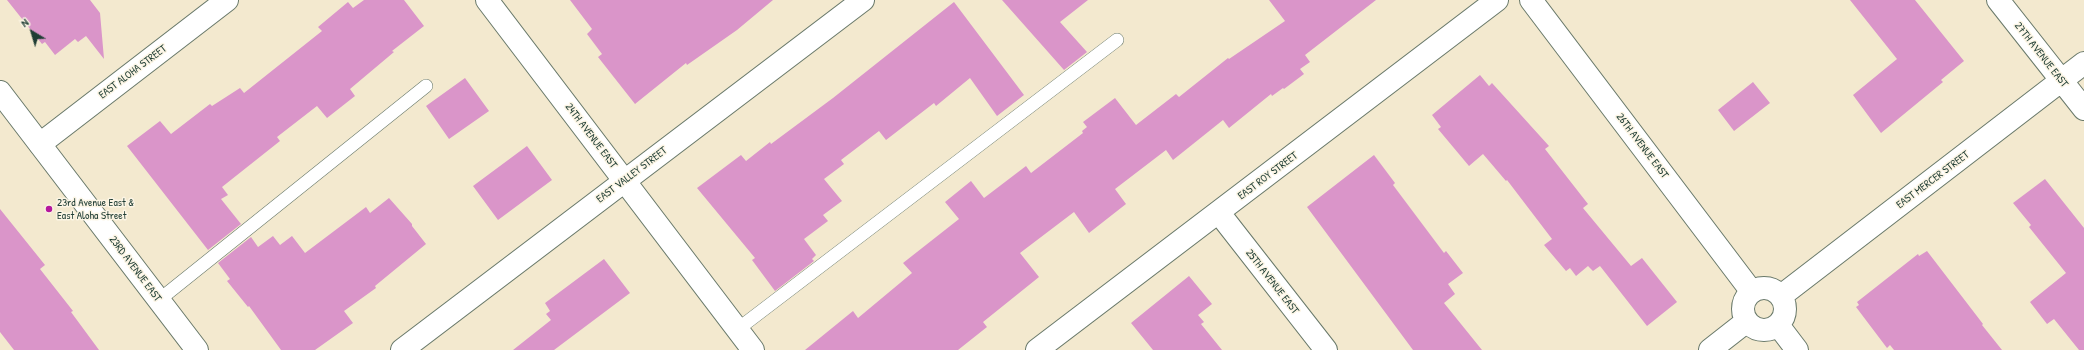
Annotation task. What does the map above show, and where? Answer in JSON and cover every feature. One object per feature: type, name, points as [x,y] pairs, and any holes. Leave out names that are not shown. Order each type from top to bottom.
[{"type":"street","name":"EAST ALOHA STREET","points":[[40,144],[227,0]]},
{"type":"street","name":"24TH AVENUE EAST","points":[[487,0],[753,350]]},
{"type":"street","name":"EAST VALLEY STREET","points":[[402,350],[863,0]]},
{"type":"street","name":"EAST ROY STREET","points":[[1037,350],[1497,0]]},
{"type":"street","name":"26TH AVENUE EAST","points":[[1531,0],[1752,292]]},
{"type":"street","name":"27TH AVENUE EAST","points":[[1998,0],[2084,109]]},
{"type":"street","name":"EAST MERCER STREET","points":[[1781,296],[2084,63]]},
{"type":"street","name":"23RD AVENUE EAST","points":[[0,92],[197,350]]},
{"type":"street","name":"25TH AVENUE EAST","points":[[1219,213],[1326,350]]},
{"type":"street","points":[[1761,288],[1768,288],[1781,296],[1785,306],[1785,313],[1778,325],[1764,330],[1757,329],[1747,321],[1743,313],[1743,305],[1745,299],[1752,292],[1761,288]]},
{"type":"street","points":[[1710,350],[1747,321]]},
{"type":"street","points":[[1778,325],[1797,350]]},
{"type":"lane","points":[[738,329],[1118,40]]},
{"type":"lane","points":[[159,300],[426,86]]},
{"type":"building","points":[[7,0],[90,0],[100,13],[104,59],[86,36],[78,42],[75,39],[55,55],[45,42],[42,44]]},
{"type":"building","points":[[364,0],[404,0],[424,26],[392,51],[394,52],[350,89],[355,96],[327,118],[317,106],[277,137],[280,141],[222,187],[228,195],[221,199],[241,224],[208,250],[127,146],[160,121],[171,134],[210,104],[212,106],[240,88],[244,93],[322,31],[318,27],[348,2],[353,8]]},
{"type":"building","points":[[570,0],[773,0],[737,30],[687,65],[686,63],[635,104],[598,57],[602,54],[587,34],[592,29]]},
{"type":"building","points":[[1002,0],[1088,0],[1060,22],[1087,52],[1064,70]]},
{"type":"building","points":[[1269,0],[1376,0],[1305,55],[1310,62],[1300,69],[1304,74],[1284,89],[1283,88],[1272,96],[1271,94],[1229,128],[1223,120],[1173,160],[1166,150],[1115,189],[1126,204],[1089,233],[1074,212],[1020,253],[1039,277],[983,322],[987,327],[958,350],[805,350],[853,311],[858,318],[912,273],[903,263],[959,219],[945,202],[971,181],[984,198],[1026,166],[1031,173],[1083,133],[1082,131],[1087,127],[1083,122],[1115,98],[1136,125],[1176,94],[1179,97],[1228,58],[1229,59],[1285,21]]},
{"type":"building","points":[[1850,0],[1915,0],[1964,61],[1941,80],[1943,82],[1881,133],[1853,95],[1897,59]]},
{"type":"building","points":[[954,2],[1024,95],[997,116],[970,78],[936,106],[934,103],[886,140],[879,131],[841,160],[844,164],[824,179],[842,201],[823,215],[828,221],[804,239],[816,255],[812,259],[814,261],[775,291],[752,260],[755,258],[697,188],[741,155],[746,161],[770,142],[771,144],[833,98]]},
{"type":"building","points":[[1480,75],[1489,86],[1492,83],[1549,146],[1545,149],[1588,204],[1583,208],[1631,266],[1642,258],[1677,302],[1647,326],[1600,266],[1593,271],[1588,266],[1576,276],[1570,268],[1566,271],[1544,245],[1552,239],[1507,180],[1506,181],[1483,154],[1469,166],[1438,129],[1441,127],[1432,115]]},
{"type":"building","points":[[465,78],[489,111],[449,139],[426,106]]},
{"type":"building","points":[[1753,82],[1770,103],[1734,131],[1718,110]]},
{"type":"building","points":[[527,146],[552,180],[498,220],[473,186]]},
{"type":"building","points":[[1374,155],[1395,183],[1393,185],[1444,253],[1446,251],[1463,273],[1448,284],[1455,294],[1444,303],[1482,350],[1413,350],[1307,207]]},
{"type":"building","points":[[2045,179],[2084,228],[2084,350],[2079,350],[2054,319],[2047,324],[2030,302],[2066,273],[2029,227],[2031,225],[2013,203]]},
{"type":"building","points":[[389,198],[412,224],[426,244],[375,286],[376,288],[344,311],[353,323],[315,350],[281,350],[249,306],[248,307],[227,281],[230,279],[218,263],[251,237],[258,247],[273,236],[280,245],[292,236],[305,253],[366,207],[370,213]]},
{"type":"building","points":[[0,209],[45,265],[40,269],[73,311],[71,312],[99,350],[14,350],[0,332]]},
{"type":"building","points":[[1927,251],[2002,350],[1894,350],[1890,345],[1887,348],[1856,307],[1859,305],[1857,302],[1918,254],[1919,256]]},
{"type":"building","points":[[604,259],[630,293],[554,350],[513,350],[551,320],[546,314],[550,311],[545,303]]},
{"type":"building","points":[[1189,276],[1212,304],[1198,315],[1204,322],[1201,324],[1222,350],[1153,350],[1131,323]]},
{"type":"place","name":"23rd Avenue East & East Aloha Street","points":[[49,209]]}]
